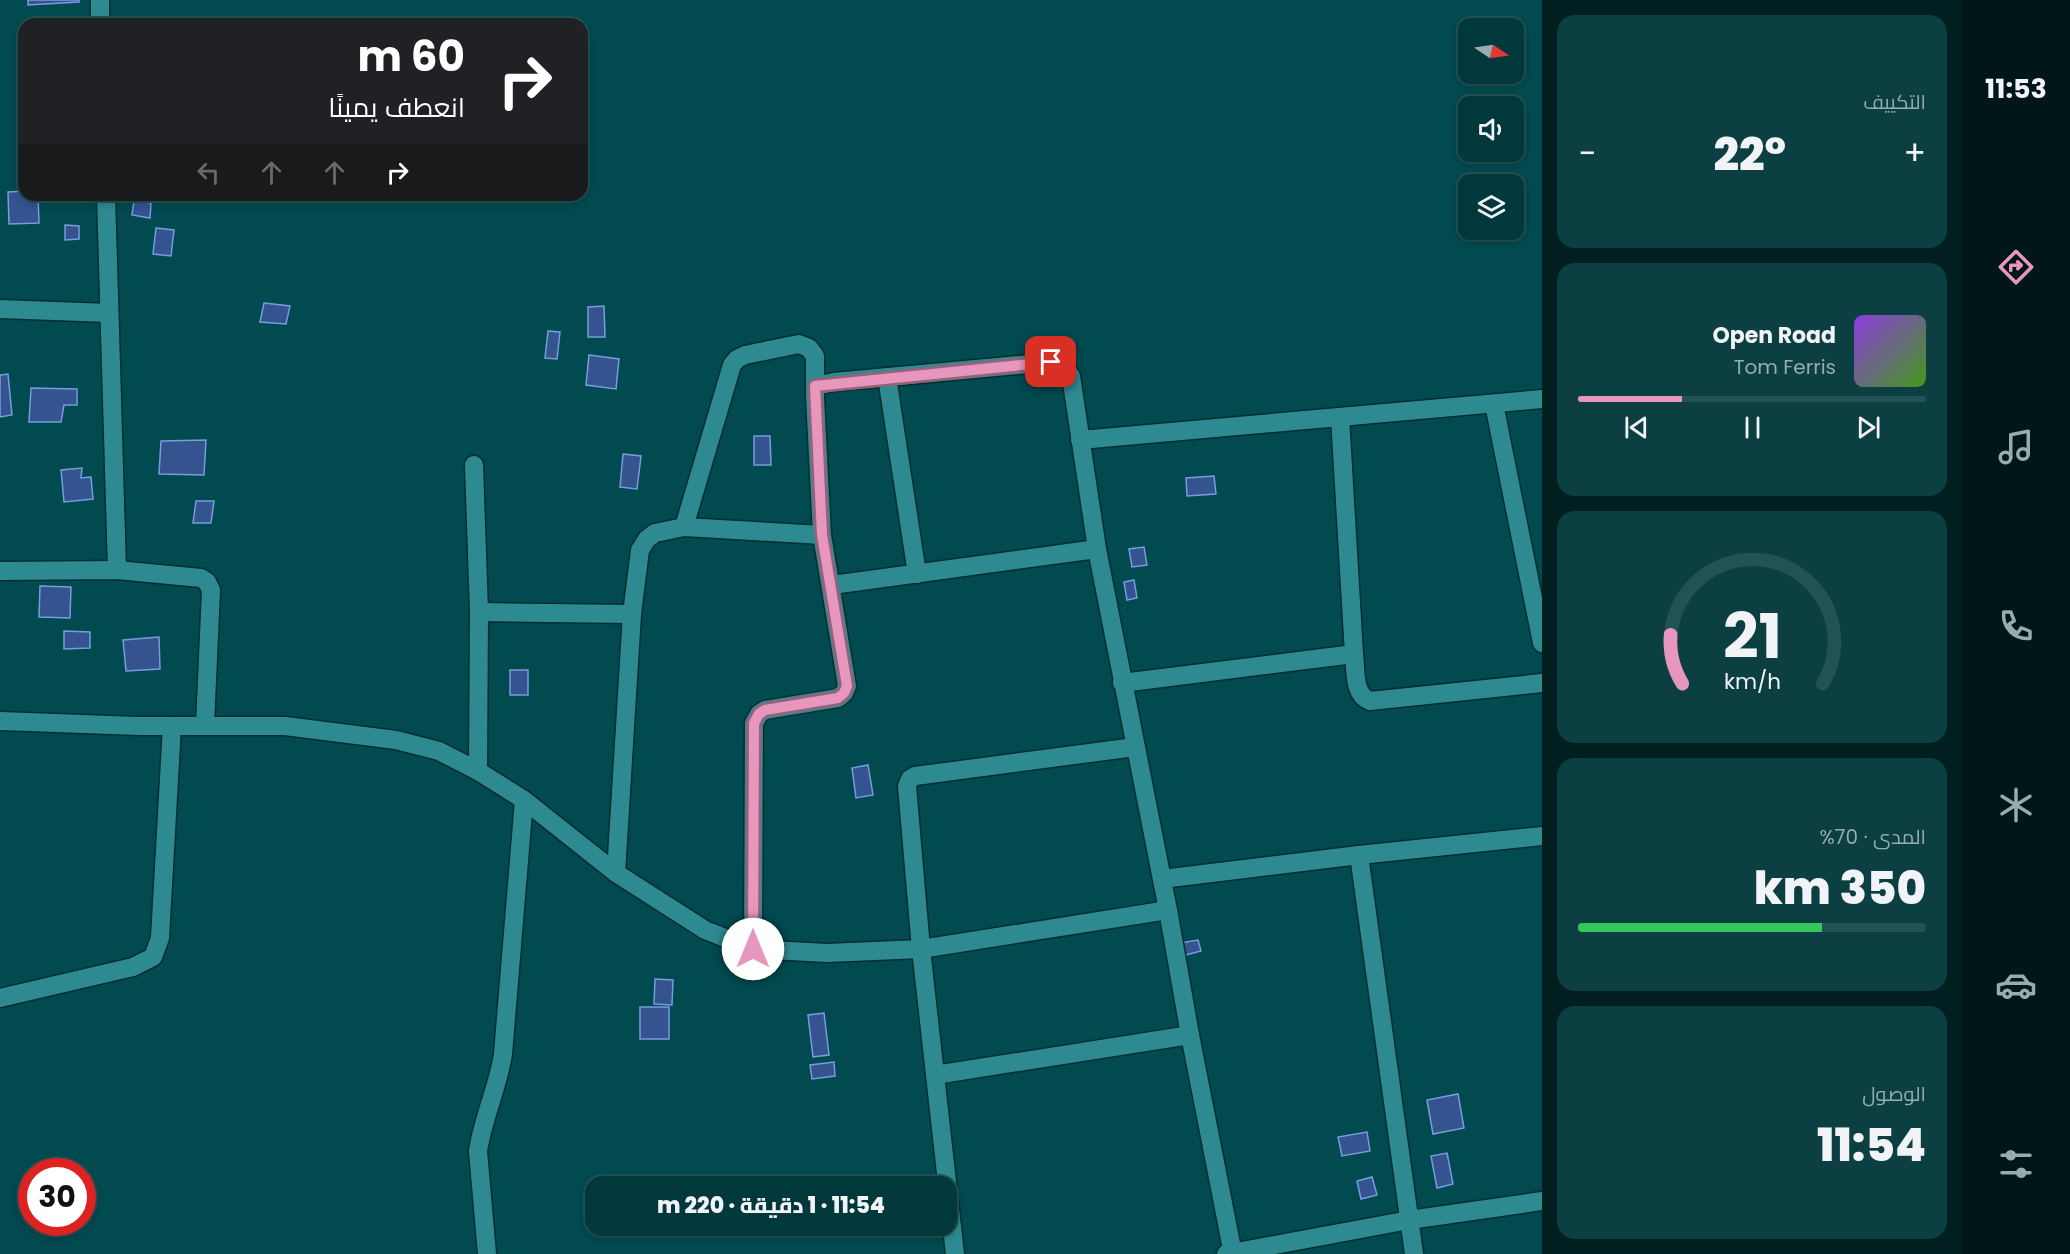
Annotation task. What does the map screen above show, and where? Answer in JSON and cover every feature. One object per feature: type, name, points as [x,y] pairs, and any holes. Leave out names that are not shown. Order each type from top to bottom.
[{"type":"street","points":[[100,0],[100,18]]},
{"type":"street","points":[[106,201],[117,570]]},
{"type":"street","points":[[0,309],[109,313]]},
{"type":"street","points":[[684,527],[727,380],[737,359],[744,355],[800,344],[809,348],[815,356],[822,535],[847,686],[838,698],[765,710],[759,714],[754,723],[753,949]]},
{"type":"street","points":[[815,386],[1051,362],[1063,365],[1071,376],[1097,549],[1134,747],[1168,910],[1230,1254],[1408,1220],[1542,1201]]},
{"type":"street","points":[[887,378],[917,574]]},
{"type":"street","points":[[1080,440],[1542,399]]},
{"type":"street","points":[[1494,404],[1542,643]]},
{"type":"street","points":[[1340,417],[1354,654],[1359,692],[1363,698],[1370,701],[1542,683]]},
{"type":"street","points":[[474,465],[479,612],[478,771]]},
{"type":"street","points":[[616,873],[632,614],[640,550],[643,544],[655,533],[684,527],[822,535]]},
{"type":"street","points":[[832,585],[1097,549]]},
{"type":"street","points":[[0,571],[117,570],[201,578],[207,582],[211,590],[205,725]]},
{"type":"street","points":[[479,612],[632,614]]},
{"type":"street","points":[[1122,682],[1354,654]]},
{"type":"street","points":[[0,721],[172,726],[285,726],[396,741],[439,752],[478,771],[524,800],[616,873],[705,930],[753,949],[827,953],[921,950],[1168,910]]},
{"type":"street","points":[[0,998],[133,967],[153,957],[160,938],[172,726]]},
{"type":"street","points":[[955,1254],[921,950],[907,786],[910,779],[915,776],[1134,747]]},
{"type":"street","points":[[487,1254],[478,1151],[480,1134],[500,1076],[503,1054],[524,800]]},
{"type":"street","points":[[1162,879],[1542,836]]},
{"type":"street","points":[[1359,855],[1414,1254]]},
{"type":"street","points":[[935,1075],[1190,1035]]},
{"type":"building","points":[[28,0],[79,0],[79,2],[28,5]]},
{"type":"building","points":[[18,191],[18,201],[38,201],[39,223],[9,224],[8,192]]},
{"type":"building","points":[[134,201],[151,203],[150,218],[132,215]]},
{"type":"building","points":[[65,225],[79,226],[79,239],[65,240]]},
{"type":"building","points":[[156,228],[174,230],[171,256],[153,254]]},
{"type":"building","points":[[264,303],[290,306],[286,324],[260,322]]},
{"type":"building","points":[[604,306],[605,337],[588,337],[588,307]]},
{"type":"building","points":[[548,331],[560,332],[557,359],[545,358]]},
{"type":"building","points":[[589,355],[619,359],[616,389],[586,385]]},
{"type":"building","points":[[8,374],[12,415],[0,417],[0,375]]},
{"type":"building","points":[[31,388],[77,389],[77,405],[64,405],[61,422],[29,422]]},
{"type":"building","points":[[754,436],[770,436],[771,465],[754,465]]},
{"type":"building","points":[[206,440],[204,475],[159,474],[161,441]]},
{"type":"building","points":[[623,454],[641,456],[637,489],[620,487]]},
{"type":"building","points":[[82,468],[81,478],[91,477],[93,499],[64,502],[61,470]]},
{"type":"building","points":[[1214,476],[1216,494],[1187,496],[1186,478]]},
{"type":"building","points":[[196,501],[214,501],[211,523],[193,523]]},
{"type":"building","points":[[1144,547],[1147,565],[1132,567],[1129,549]]},
{"type":"building","points":[[1134,580],[1137,598],[1127,600],[1124,582]]},
{"type":"building","points":[[40,586],[71,587],[70,618],[39,617]]},
{"type":"building","points":[[64,631],[90,632],[90,648],[64,649]]},
{"type":"building","points":[[159,637],[160,669],[126,671],[123,640]]},
{"type":"building","points":[[510,670],[528,670],[528,695],[510,695]]},
{"type":"building","points":[[868,765],[873,795],[856,798],[852,768]]},
{"type":"building","points":[[1198,940],[1201,951],[1182,956],[1180,943]]},
{"type":"building","points":[[655,979],[673,980],[672,1005],[654,1004]]},
{"type":"building","points":[[640,1007],[669,1007],[669,1039],[640,1039]]},
{"type":"building","points":[[824,1013],[829,1055],[813,1057],[808,1015]]},
{"type":"building","points":[[834,1062],[835,1076],[812,1079],[810,1065]]},
{"type":"building","points":[[1458,1094],[1464,1128],[1433,1134],[1427,1100]]},
{"type":"building","points":[[1367,1132],[1370,1151],[1342,1156],[1338,1137]]},
{"type":"building","points":[[1447,1153],[1453,1184],[1437,1188],[1431,1156]]},
{"type":"building","points":[[1372,1177],[1377,1195],[1361,1199],[1357,1181]]},
{"type":"route","points":[[753,949],[754,723],[759,714],[765,710],[838,698],[847,686],[822,535],[815,386],[834,382],[1051,362]]}]
